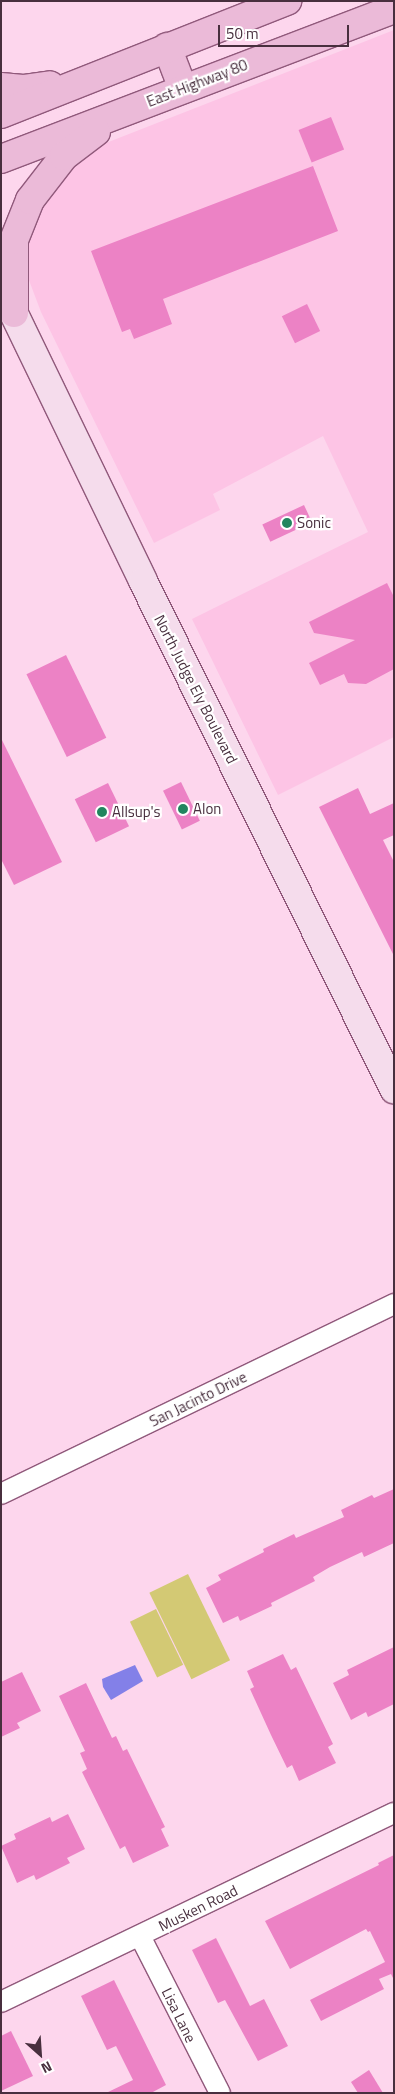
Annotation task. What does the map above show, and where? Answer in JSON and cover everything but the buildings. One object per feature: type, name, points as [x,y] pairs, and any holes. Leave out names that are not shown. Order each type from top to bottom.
[{"type":"main road","points":[[1,114],[286,1]]},
{"type":"main road","name":"East Highway 80","points":[[1,159],[394,9]]},
{"type":"main road","points":[[167,47],[182,89]]},
{"type":"main road","points":[[1,88],[23,89],[88,79]]},
{"type":"main road","points":[[14,313],[14,240],[30,200],[64,156],[123,112]]},
{"type":"main road","name":"North Judge Ely Boulevard","points":[[1,287],[143,581],[394,1089]]},
{"type":"street","name":"San Jacinto Drive","points":[[1,1494],[394,1304]]},
{"type":"street","name":"Musken Road","points":[[1,2002],[394,1813]]},
{"type":"street","name":"Lisa Lane","points":[[140,1936],[220,2093]]},
{"type":"shaded area","points":[[394,30],[394,737],[278,795],[192,619],[368,532],[323,436],[213,494],[220,510],[154,543],[41,312],[27,275],[27,236],[40,204],[83,152]]},
{"type":"shaded area","points":[[188,1574],[230,1660],[191,1679],[149,1593]]},
{"type":"shaded area","points":[[156,1609],[183,1665],[157,1677],[130,1622]]},
{"type":"shaded area","points":[[135,1665],[143,1681],[111,1700],[103,1687],[102,1679]]},
{"type":"place","name":"Sonic","points":[[287,523]]},
{"type":"place","name":"Alon","points":[[183,809]]},
{"type":"place","name":"Allsup's","points":[[102,812]]}]
